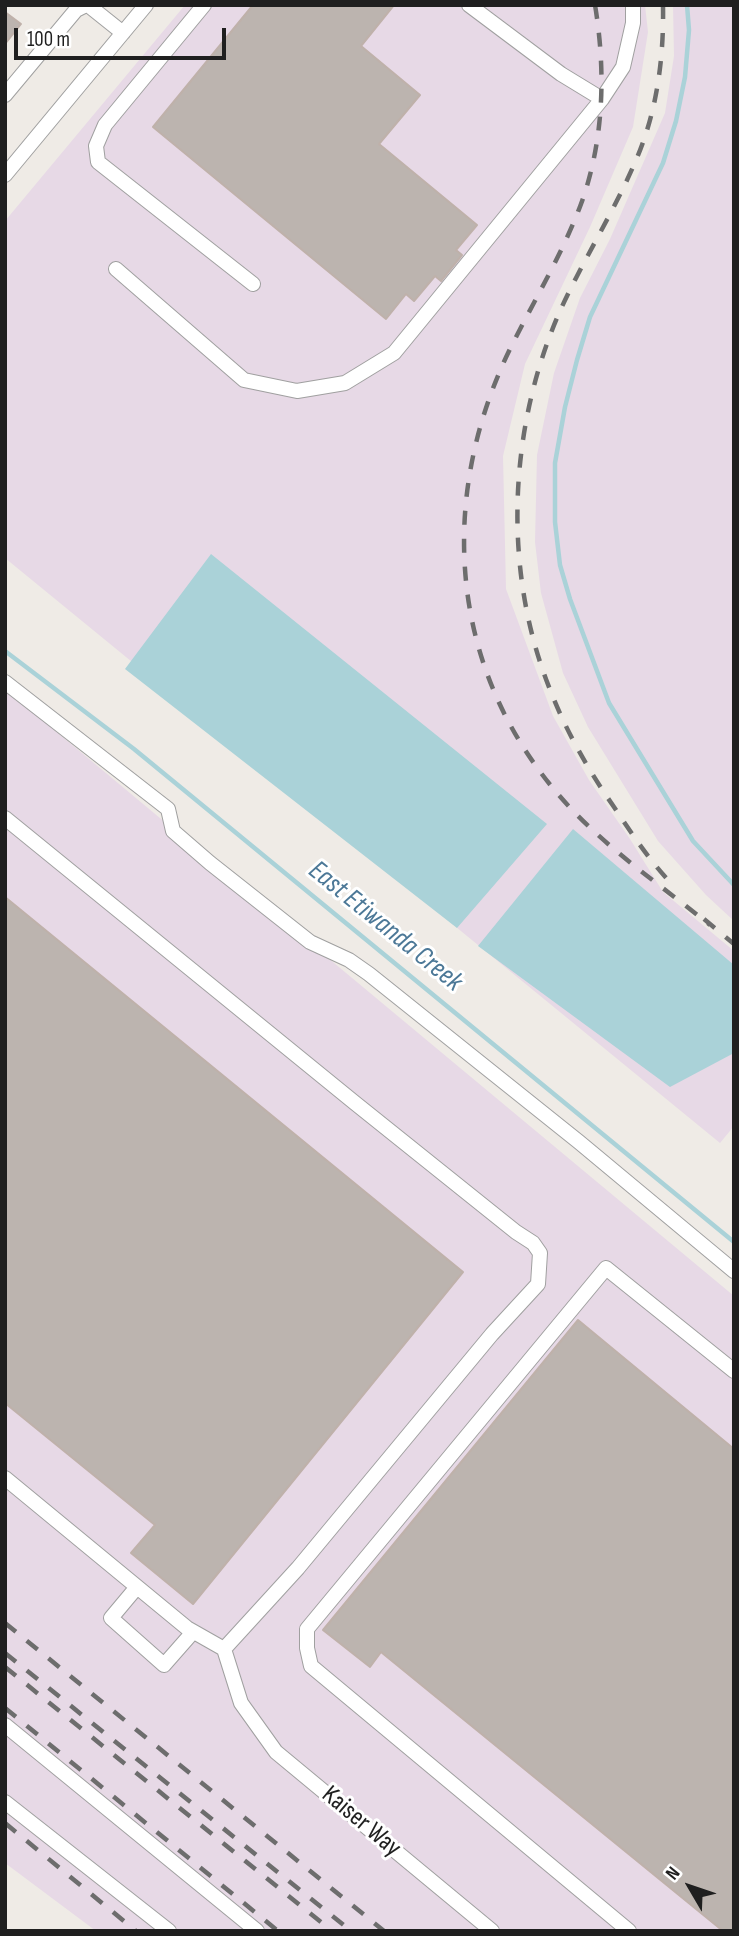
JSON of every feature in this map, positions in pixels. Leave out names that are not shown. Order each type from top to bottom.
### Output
[{"type":"street","points":[[5,95],[76,10],[87,5],[123,33]]},
{"type":"street","points":[[5,175],[146,5]]},
{"type":"street","points":[[204,5],[106,125],[96,146],[98,162],[253,284]]},
{"type":"street","points":[[469,5],[561,75],[602,99]]},
{"type":"street","points":[[116,270],[244,380],[297,391],[345,383],[394,353],[602,99],[622,67],[633,23],[633,5]]},
{"type":"street","points":[[5,682],[168,809],[173,831],[210,863],[310,942],[349,960],[369,974],[734,1270]]},
{"type":"street","points":[[5,818],[355,1103],[533,1243],[540,1253],[538,1284],[492,1334],[299,1568],[224,1649],[194,1632],[5,1478]]},
{"type":"street","points":[[629,1931],[311,1666],[307,1629],[606,1268],[734,1371]]},
{"type":"street","points":[[137,1587],[111,1618],[164,1665],[194,1632]]},
{"type":"street","name":"Kaiser Way","points":[[224,1649],[241,1703],[276,1752],[492,1931]]},
{"type":"street","points":[[5,1725],[257,1931]]},
{"type":"street","points":[[5,1801],[169,1931]]},
{"type":"shaded area","points":[[185,5],[645,5],[648,32],[633,127],[590,227],[525,364],[503,456],[506,589],[553,716],[589,780],[663,892],[734,951],[734,1126],[720,1143],[5,558],[5,221]]},
{"type":"shaded area","points":[[673,5],[734,5],[734,921],[706,895],[658,841],[588,727],[563,673],[541,593],[535,542],[537,455],[554,373],[580,298],[610,239],[665,113],[674,56]]},
{"type":"shaded area","points":[[5,689],[734,1296],[734,1931],[96,1931],[5,1863]]},
{"type":"water","points":[[211,554],[547,824],[457,928],[125,669]]},
{"type":"water","points":[[573,829],[734,965],[734,1053],[670,1087],[478,946]]},
{"type":"building","points":[[253,5],[394,5],[361,46],[420,95],[379,144],[477,225],[456,250],[462,255],[441,281],[435,276],[414,301],[406,294],[386,319],[153,127]]},
{"type":"building","points":[[5,12],[21,24],[5,44]]},
{"type":"building","points":[[5,897],[463,1272],[193,1604],[131,1553],[155,1525],[5,1403]]},
{"type":"building","points":[[578,1320],[734,1449],[734,1931],[723,1931],[381,1652],[370,1667],[323,1630]]},
{"type":"waterway","points":[[687,5],[689,30],[685,77],[676,121],[663,163],[590,317],[577,360],[555,463],[555,522],[560,565],[570,599],[609,703],[693,841],[734,885]]},
{"type":"waterway","name":"East Etiwanda Creek","points":[[5,651],[134,749],[734,1242]]},
{"type":"railway","points":[[595,5],[601,55],[601,106],[589,180],[573,223],[509,351],[486,407],[471,465],[465,522],[466,580],[476,636],[494,691],[521,744],[574,812],[630,862],[710,925]]},
{"type":"railway","points":[[663,5],[660,64],[649,123],[627,179],[569,292],[543,356],[530,403],[521,452],[518,501],[524,598],[535,646],[557,707],[596,780],[641,846],[671,883]]},
{"type":"railway","points":[[704,919],[734,944]]},
{"type":"railway","points":[[5,1623],[384,1931]]},
{"type":"railway","points":[[5,1653],[351,1931]]},
{"type":"railway","points":[[5,1667],[332,1931]]},
{"type":"railway","points":[[5,1708],[278,1931]]},
{"type":"railway","points":[[5,1823],[136,1931]]}]
